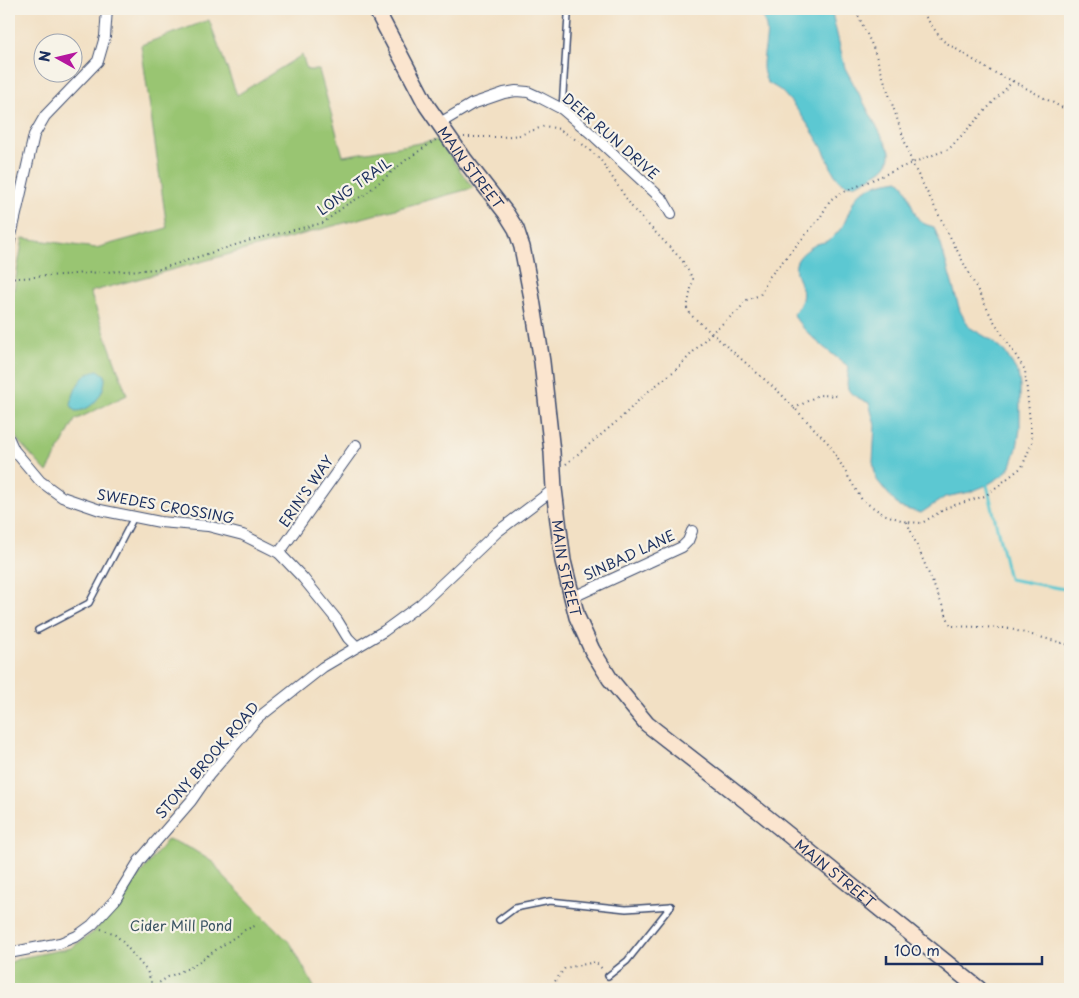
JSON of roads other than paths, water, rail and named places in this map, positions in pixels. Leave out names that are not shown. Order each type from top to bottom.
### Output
[{"type":"main road","name":"MAIN STREET","points":[[376,9],[428,106],[516,229],[522,247],[531,293],[542,362],[563,561],[577,617],[592,650],[610,679],[647,724],[779,827],[980,989]]},
{"type":"street","points":[[9,245],[34,135],[45,116],[98,61],[106,37],[107,9]]},
{"type":"street","name":"DEER RUN DRIVE","points":[[440,123],[472,104],[504,93],[528,92],[562,109],[595,137],[663,200],[671,214]]},
{"type":"street","name":"SWEDES CROSSING","points":[[9,439],[12,452],[40,481],[62,497],[100,510],[160,522],[208,526],[243,535],[279,553],[303,578],[337,620],[348,638],[357,647]]},
{"type":"street","name":"ERIN'S WAY","points":[[279,553],[356,445]]},
{"type":"street","name":"STONY BROOK ROAD","points":[[9,953],[60,943],[77,936],[92,925],[115,900],[139,860],[191,801],[209,775],[258,718],[324,667],[384,631],[421,604],[497,532],[554,489]]},
{"type":"street","name":"SINBAD LANE","points":[[571,598],[682,547],[688,541],[692,531]]},
{"type":"lane","points":[[562,109],[570,9]]},
{"type":"lane","points":[[38,630],[89,603],[134,517]]},
{"type":"lane","points":[[499,920],[515,908],[550,901],[626,909],[671,906],[627,962],[608,976]]},
{"type":"water","points":[[757,9],[831,9],[845,68],[890,151],[889,161],[880,171],[853,185],[841,182],[837,178],[819,143],[799,112],[781,91],[767,82],[763,67],[766,30],[762,16]]},
{"type":"water","points":[[899,180],[906,190],[919,220],[924,224],[934,227],[960,311],[969,327],[991,340],[1005,352],[1018,373],[1020,386],[1020,429],[1017,448],[1011,466],[1003,475],[987,485],[970,492],[945,497],[921,513],[899,507],[876,479],[873,462],[875,425],[869,403],[849,391],[847,382],[849,367],[811,336],[793,314],[799,305],[803,292],[796,271],[796,264],[799,258],[809,249],[830,240],[837,233],[842,227],[856,197],[862,191],[876,185]]},
{"type":"water","points":[[98,370],[105,375],[101,394],[87,408],[75,411],[71,405],[76,388],[87,374]]},
{"type":"waterway","points":[[987,485],[1009,579],[1070,590]]},
{"type":"park label","name":"Cider Mill Pond","points":[[181,925]]}]
